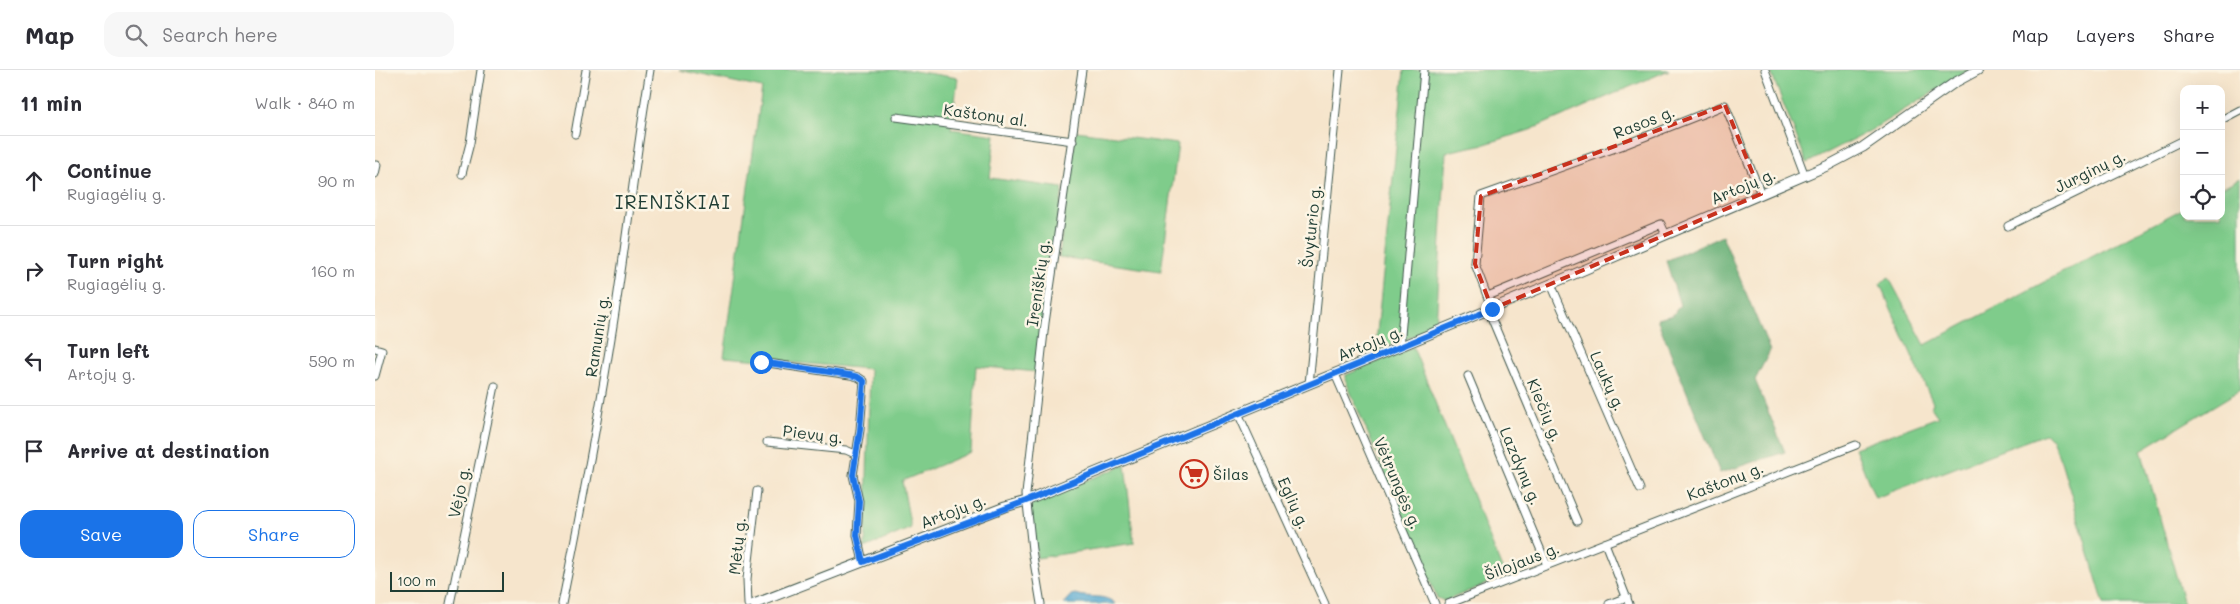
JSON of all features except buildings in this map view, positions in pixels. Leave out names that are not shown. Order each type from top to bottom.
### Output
[{"type":"main road","name":"Artojų g.","points":[[754,604],[1026,501],[1490,310],[1805,176],[1863,147],[1953,83],[1978,70]]},
{"type":"street","points":[[462,174],[471,143],[481,70]]},
{"type":"street","points":[[575,134],[586,70]]},
{"type":"street","name":"Ramunių g.","points":[[562,604],[591,461],[650,70]]},
{"type":"street","name":"Ireniškių g.","points":[[1041,604],[1026,501],[1045,323],[1082,70]]},
{"type":"street","name":"Švyturio g.","points":[[1309,384],[1340,70]]},
{"type":"street","points":[[1400,347],[1424,70]]},
{"type":"street","points":[[1765,70],[1805,176]]},
{"type":"street","name":"Rasos g.","points":[[1481,196],[1624,145],[1725,105],[1761,194]]},
{"type":"street","points":[[2225,118],[2240,110]]},
{"type":"street","name":"Kaštonų al.","points":[[896,117],[1073,140]]},
{"type":"street","name":"Jurginų g.","points":[[2008,226],[2180,142]]},
{"type":"street","points":[[375,165],[377,165],[375,174]]},
{"type":"street","name":"Kiečių g.","points":[[1481,196],[1475,264],[1488,296],[1490,310],[1577,521]]},
{"type":"street","points":[[1488,296],[1661,224],[1666,235]]},
{"type":"street","name":"Laukų g.","points":[[1551,284],[1640,489]]},
{"type":"street","points":[[375,348],[382,350],[375,376]]},
{"type":"street","points":[[761,362],[850,375],[864,381],[853,475],[859,501],[857,535],[863,562]]},
{"type":"street","name":"Vėtrungės g.","points":[[1335,374],[1435,604]]},
{"type":"street","name":"Lazdynų g.","points":[[1468,376],[1547,565]]},
{"type":"street","name":"Vėjo g.","points":[[450,604],[495,386]]},
{"type":"street","name":"Eglių g.","points":[[1238,413],[1325,604]]},
{"type":"street","name":"Pievų g.","points":[[767,442],[846,450],[855,454]]},
{"type":"street","name":"Kaštonų g.","points":[[1605,543],[1855,445]]},
{"type":"street","name":"Mėtų g.","points":[[748,604],[747,579],[757,491]]},
{"type":"street","points":[[1605,543],[1628,600],[1609,604]]},
{"type":"street","name":"Šilojaus g.","points":[[1448,604],[1605,543]]},
{"type":"highlighted area","points":[[1725,105],[1761,194],[1492,309],[1475,264],[1481,196]]},
{"type":"green space","points":[[679,70],[908,70],[958,78],[951,129],[995,135],[990,178],[1063,188],[1036,372],[976,366],[971,452],[902,481],[911,528],[865,548],[870,369],[724,357],[762,88]]},
{"type":"green space","points":[[1404,70],[1669,70],[1530,130],[1485,144],[1446,152],[1436,326],[1375,352]]},
{"type":"green space","points":[[1770,70],[1969,70],[1868,132],[1807,163]]},
{"type":"green space","points":[[1076,131],[1178,144],[1161,271],[1059,257]]},
{"type":"green space","points":[[2240,178],[2240,390],[2141,450],[2184,604],[2104,604],[2061,461],[2052,439],[2045,434],[1875,498],[1855,448],[1938,417],[1931,407],[1933,403],[1880,284],[1889,278],[1925,345],[2180,210],[2180,220],[2225,220],[2225,186]]},
{"type":"green space","points":[[1722,235],[1770,351],[1755,380],[1785,452],[1720,473],[1657,319],[1673,315],[1680,305],[1666,261]]},
{"type":"green space","points":[[1413,347],[1505,576],[1445,601],[1437,598],[1345,379],[1346,375]]},
{"type":"green space","points":[[1125,465],[1134,543],[1037,558],[1030,508],[1034,501]]},
{"type":"water","points":[[1071,595],[1107,598],[1116,604],[1063,604]]},
{"type":"place","name":"Šilas","points":[[1194,474]]},
{"type":"district","name":"IRENIŠKIAI","points":[[673,202]]},
{"type":"route","points":[[761,362],[850,375],[864,381],[860,430],[853,475],[859,501],[857,535],[863,562],[1005,507],[1026,501],[1492,309]]}]
